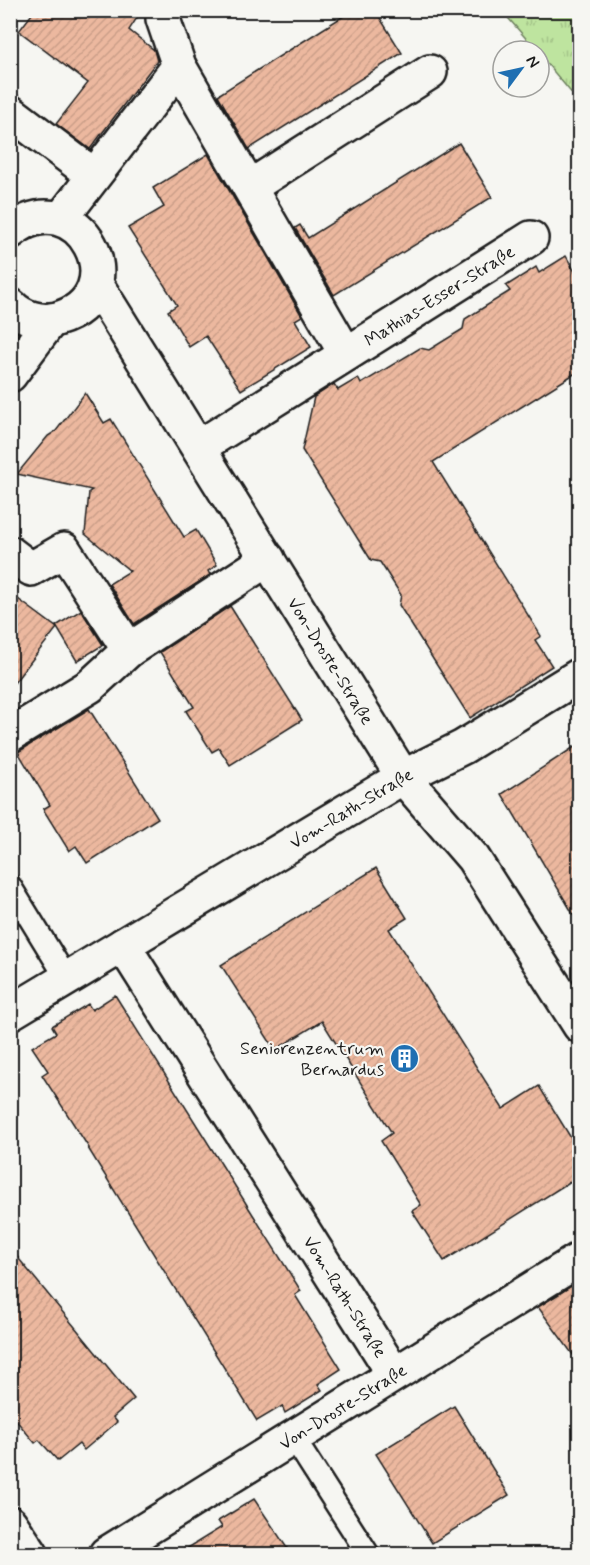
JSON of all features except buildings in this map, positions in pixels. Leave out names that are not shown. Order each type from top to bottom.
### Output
[{"type":"street","name":"Mathias-Esser-Straße","points":[[163,19],[179,66],[346,354]]},
{"type":"street","points":[[61,219],[179,66]]},
{"type":"street","points":[[250,187],[430,72]]},
{"type":"street","points":[[10,112],[93,175]]},
{"type":"street","points":[[10,232],[21,223],[40,217],[61,219],[78,229],[91,244],[97,264],[96,284],[86,302],[71,315],[51,320],[31,319],[10,306]]},
{"type":"street","name":"Mathias-Esser-Straße","points":[[199,447],[531,238]]},
{"type":"street","name":"Von-Droste-Straße","points":[[96,284],[403,777],[473,858],[579,1026]]},
{"type":"street","points":[[16,356],[51,320]]},
{"type":"street","points":[[10,553],[31,568],[64,550],[129,650]]},
{"type":"street","points":[[10,735],[90,686],[129,650],[268,560]]},
{"type":"street","name":"Vom-Rath-Straße","points":[[10,1013],[403,777],[463,747],[579,675]]},
{"type":"street","name":"Vom-Rath-Straße","points":[[123,945],[394,1374]]},
{"type":"street","name":"Von-Droste-Straße","points":[[106,1554],[579,1259]]},
{"type":"street","points":[[10,1523],[31,1554]]},
{"type":"lane","points":[[10,886],[67,979]]},
{"type":"lane","points":[[293,1437],[368,1554]]},
{"type":"green space","points":[[502,11],[579,11],[579,102],[551,68],[551,39],[526,39]]},
{"type":"place","name":"Seniorenzentrum Bernardus","points":[[405,1058]]}]
